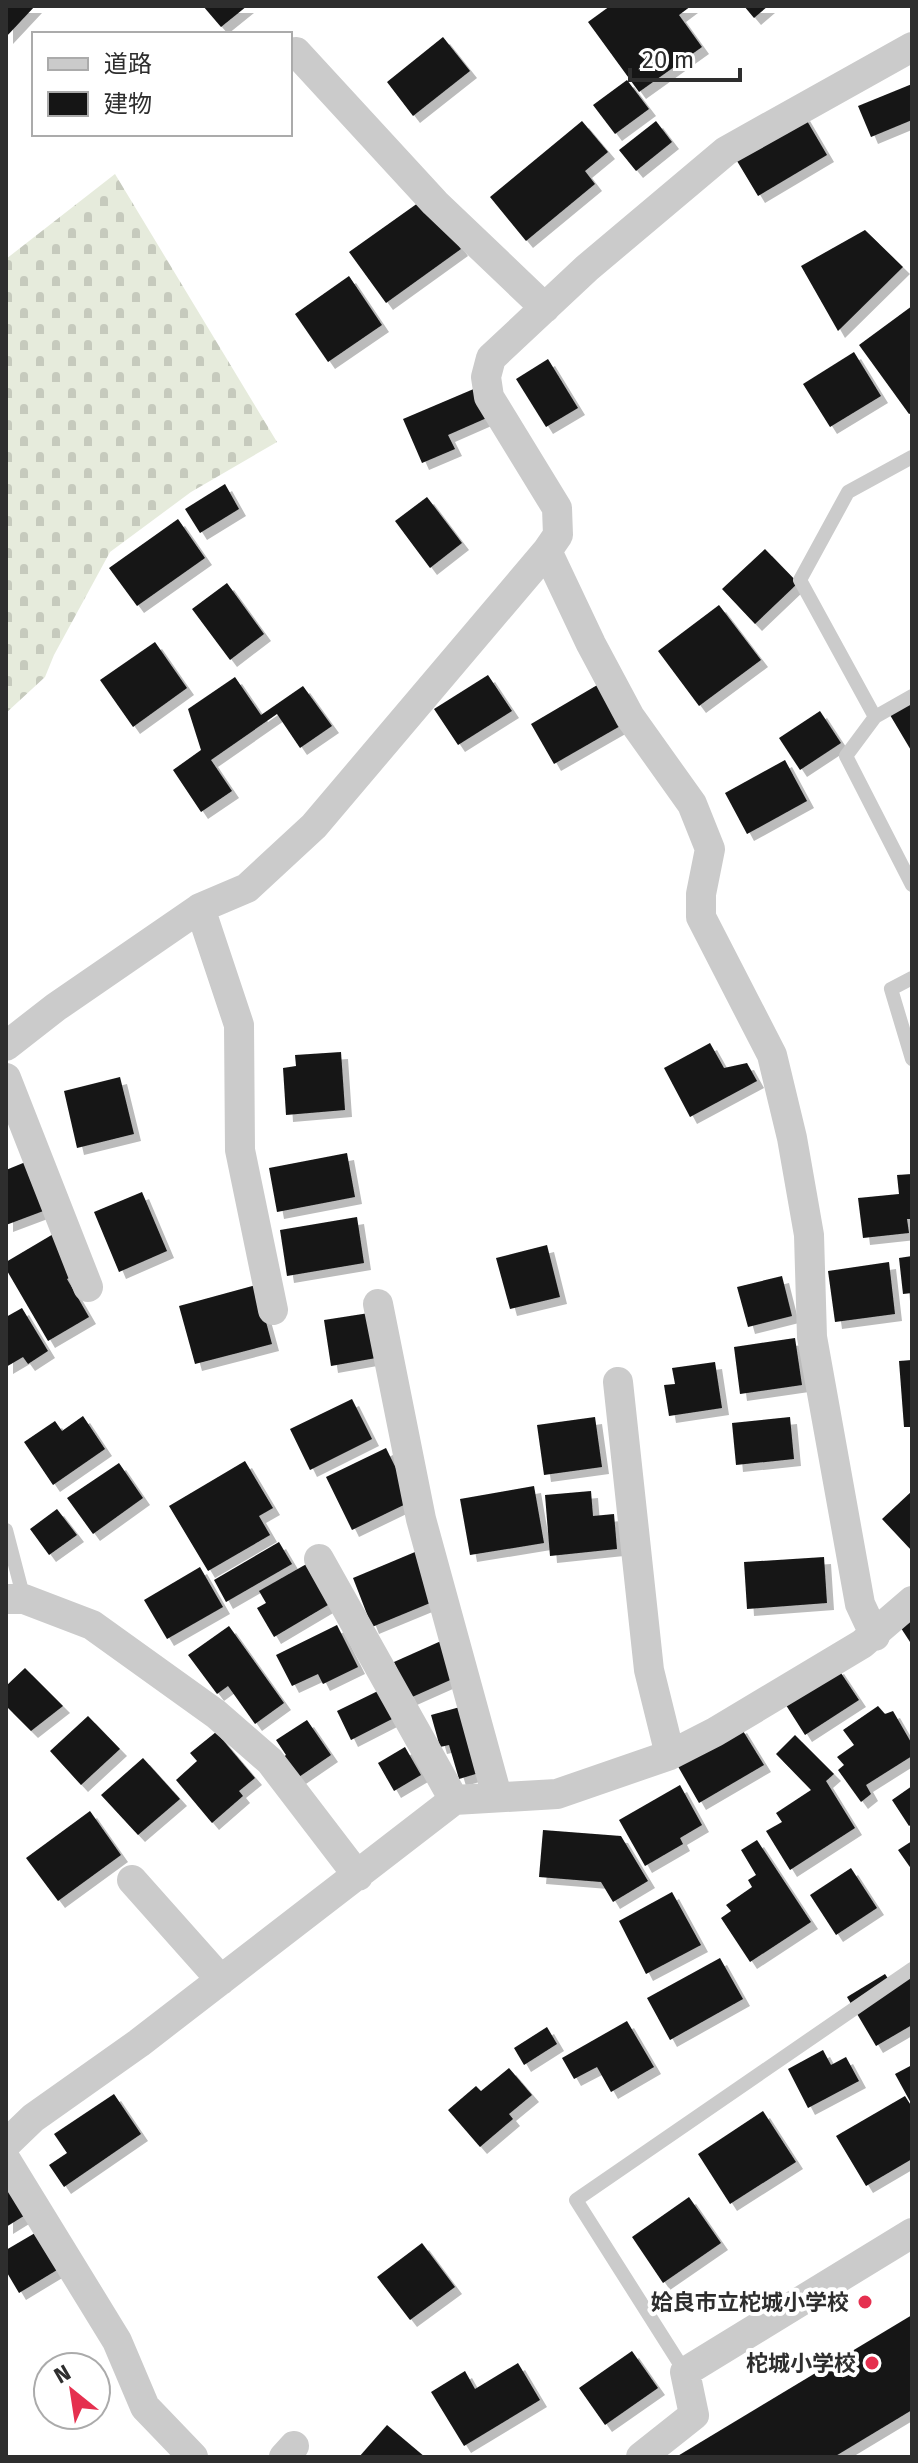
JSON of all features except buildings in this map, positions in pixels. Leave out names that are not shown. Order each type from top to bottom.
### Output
[{"type":"street","points":[[6,1046],[56,1007],[200,908],[247,888],[314,826],[547,551],[558,535],[557,508],[489,397],[486,377],[491,358],[587,268],[726,151],[912,47]]},
{"type":"street","points":[[296,52],[435,203],[545,308]]},
{"type":"street","points":[[547,551],[630,717],[692,804],[710,849],[701,894],[701,917],[772,1055],[792,1138],[809,1235],[812,1337],[860,1604],[875,1636]]},
{"type":"street","points":[[200,908],[239,1025],[240,1150],[273,1310]]},
{"type":"street","points":[[6,1078],[88,1287]]},
{"type":"street","points":[[378,1304],[421,1519],[497,1796]]},
{"type":"street","points":[[618,1382],[649,1670],[670,1755]]},
{"type":"street","points":[[319,1559],[454,1800]]},
{"type":"street","points":[[15,1599],[92,1625],[216,1714],[270,1761],[358,1876]]},
{"type":"street","points":[[6,2144],[33,2118],[139,2043],[454,1800],[557,1794],[670,1755],[758,1708],[875,1636],[912,1601]]},
{"type":"street","points":[[132,1880],[221,1980]]},
{"type":"street","points":[[6,2160],[117,2341],[145,2407],[182,2453]]},
{"type":"street","points":[[641,2457],[694,2415],[685,2372],[912,2233]]},
{"type":"lane","points":[[875,717],[800,580],[848,492],[912,457]]},
{"type":"lane","points":[[912,696],[875,717],[846,756],[912,885]]},
{"type":"lane","points":[[912,978],[891,989],[912,1059]]},
{"type":"lane","points":[[6,1530],[15,1599]]},
{"type":"lane","points":[[685,2372],[576,2200],[912,1969]]},
{"type":"green space","points":[[115,174],[277,442],[191,492],[110,552],[45,677],[6,713],[6,259]]},
{"type":"place","name":"姶良市立柁城小学校","points":[[865,2302]]},
{"type":"place","name":"柁城小学校","points":[[872,2363]]}]
